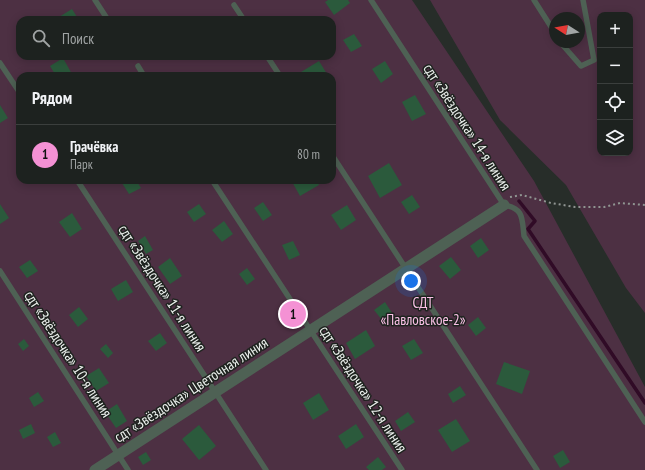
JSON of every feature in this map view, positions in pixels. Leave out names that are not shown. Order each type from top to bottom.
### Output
[{"type":"street","name":"сдт «Звёздочка» Цветочная линия","points":[[95,470],[504,205]]},
{"type":"lane","points":[[95,0],[105,16]]},
{"type":"lane","name":"сдт «Звёздочка» 14-я линия","points":[[371,0],[504,205],[514,207],[522,216],[524,236],[645,422]]},
{"type":"lane","points":[[534,0],[549,24]]},
{"type":"lane","points":[[565,48],[581,66],[594,60],[583,0]]},
{"type":"lane","points":[[234,5],[241,16]]},
{"type":"lane","points":[[270,60],[277,72]]},
{"type":"lane","points":[[0,62],[16,87]]},
{"type":"lane","points":[[138,66],[142,72]]},
{"type":"lane","points":[[336,161],[537,470]]},
{"type":"lane","name":"сдт «Звёздочка» 11-я линия","points":[[80,184],[266,470]]},
{"type":"lane","name":"сдт «Звёздочка» 12-я линия","points":[[215,184],[402,470]]},
{"type":"lane","name":"сдт «Звёздочка» 10-я линия","points":[[0,271],[128,470]]},
{"type":"path","points":[[504,205],[510,197],[522,195],[551,203],[575,206],[604,207],[620,203],[645,205]]},
{"type":"green space","name":"СДТ «Павловское-2»","points":[[0,0],[412,0],[534,181],[645,387],[645,470],[0,470]]},
{"type":"green space","points":[[430,0],[645,0],[645,313],[626,288],[566,185],[500,120]]},
{"type":"building","points":[[328,0],[348,0],[350,3],[334,15],[325,2]]},
{"type":"building","points":[[72,9],[76,16],[61,16]]},
{"type":"building","points":[[354,34],[362,46],[351,52],[343,40]]},
{"type":"building","points":[[60,60],[64,60],[71,72],[54,72],[50,66]]},
{"type":"building","points":[[319,61],[326,72],[301,72]]},
{"type":"building","points":[[385,61],[393,74],[381,83],[372,69]]},
{"type":"building","points":[[415,95],[426,114],[412,121],[402,102]]},
{"type":"building","points":[[0,105],[8,118],[0,123]]},
{"type":"building","points":[[389,163],[402,185],[380,198],[368,176]]},
{"type":"building","points":[[123,184],[138,184],[141,188],[129,194]]},
{"type":"building","points":[[293,184],[318,184],[319,185],[300,196]]},
{"type":"building","points":[[412,195],[420,207],[409,214],[401,202]]},
{"type":"building","points":[[263,202],[272,215],[263,221],[254,208]]},
{"type":"building","points":[[0,204],[9,218],[0,224]]},
{"type":"building","points":[[199,204],[206,214],[194,222],[187,212]]},
{"type":"building","points":[[347,205],[356,220],[341,230],[331,215]]},
{"type":"building","points":[[72,213],[82,229],[70,237],[59,222]]},
{"type":"building","points":[[224,221],[233,234],[222,242],[212,230]]},
{"type":"building","points":[[145,236],[153,250],[146,254],[138,241]]},
{"type":"building","points":[[481,238],[489,250],[478,258],[470,246]]},
{"type":"building","points":[[293,241],[300,255],[289,260],[282,245]]},
{"type":"building","points":[[451,257],[461,270],[450,279],[439,266]]},
{"type":"building","points":[[170,258],[182,276],[170,284],[158,267]]},
{"type":"building","points":[[30,260],[38,271],[27,278],[19,267]]},
{"type":"building","points":[[247,268],[255,279],[247,285],[239,274]]},
{"type":"building","points":[[126,280],[133,292],[118,301],[111,289]]},
{"type":"building","points":[[385,302],[392,313],[382,320],[374,310]]},
{"type":"building","points":[[79,307],[88,319],[78,327],[69,315]]},
{"type":"building","points":[[478,317],[486,328],[476,336],[468,325]]},
{"type":"building","points":[[366,330],[375,346],[355,359],[346,343]]},
{"type":"building","points":[[160,333],[167,343],[156,351],[148,341]]},
{"type":"building","points":[[24,339],[29,346],[23,351],[18,344]]},
{"type":"building","points":[[414,339],[423,353],[411,360],[402,346]]},
{"type":"building","points":[[106,344],[113,353],[108,358],[100,349]]},
{"type":"building","points":[[504,362],[530,371],[522,394],[496,384]]},
{"type":"building","points":[[99,368],[109,383],[96,391],[86,376]]},
{"type":"building","points":[[460,386],[466,395],[453,403],[448,394]]},
{"type":"building","points":[[38,392],[44,401],[34,407],[29,398]]},
{"type":"building","points":[[319,393],[329,410],[313,420],[303,403]]},
{"type":"building","points":[[117,404],[127,421],[116,428],[105,412]]},
{"type":"building","points":[[408,412],[415,422],[401,431],[395,421]]},
{"type":"building","points":[[456,419],[470,441],[452,452],[438,430]]},
{"type":"building","points":[[31,424],[35,433],[23,439],[19,430]]},
{"type":"building","points":[[356,424],[364,437],[346,449],[338,436]]},
{"type":"building","points":[[199,425],[216,446],[199,460],[182,439]]},
{"type":"building","points":[[55,432],[61,443],[53,447],[47,437]]},
{"type":"building","points":[[563,450],[570,462],[560,468],[553,456]]},
{"type":"building","points":[[146,452],[151,460],[143,465],[138,457]]},
{"type":"building","points":[[378,457],[386,467],[382,470],[369,470],[366,467]]},
{"type":"waterway","points":[[519,201],[535,221],[528,229],[645,403]]},
{"type":"place","name":"Грачёвка","points":[[293,314]]}]
